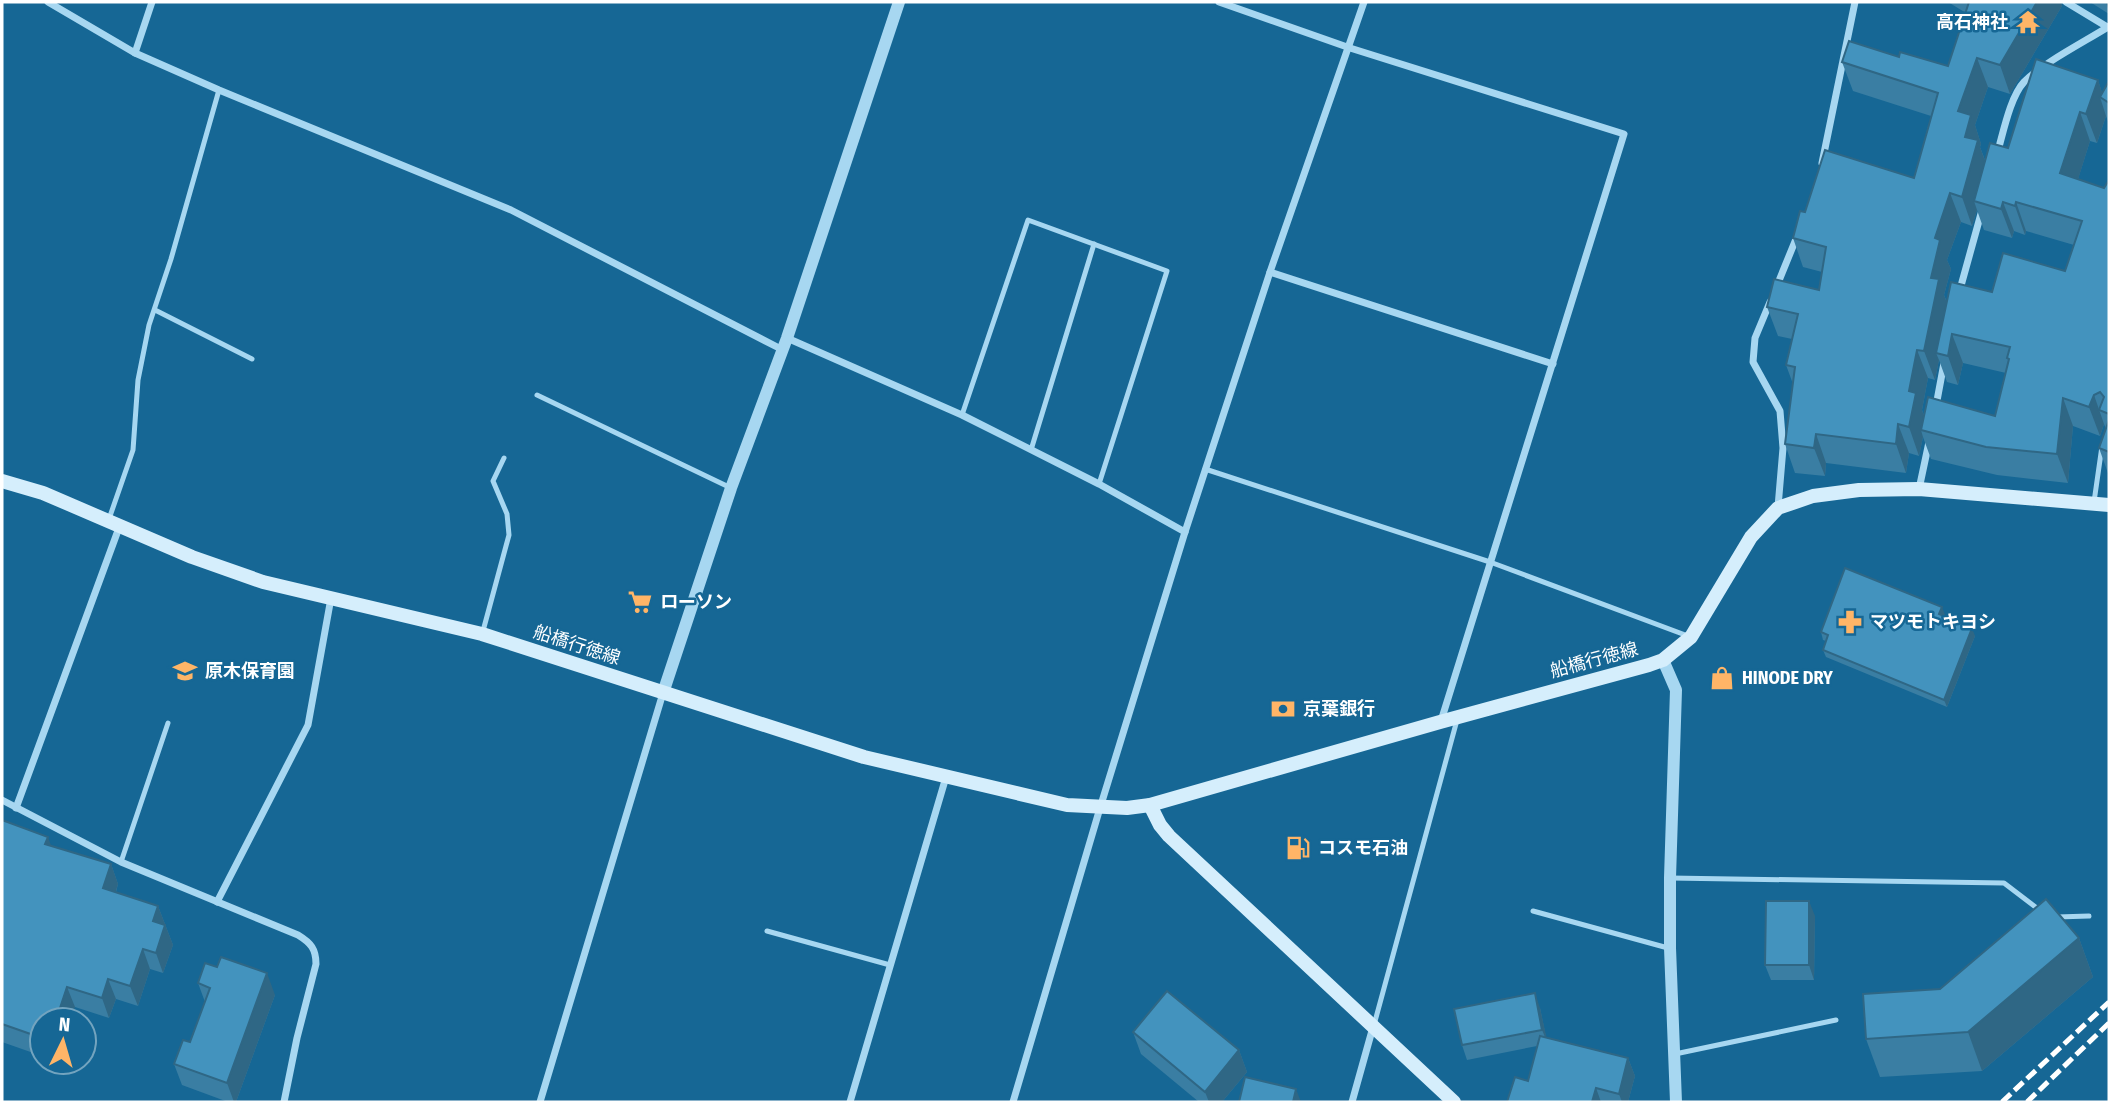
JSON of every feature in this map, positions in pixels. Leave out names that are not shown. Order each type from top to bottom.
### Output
[{"type":"main road","name":"船橋行徳線","points":[[2,481],[43,493],[192,557],[263,582],[482,634],[864,757],[1067,805],[1127,808],[1150,805],[1663,660],[1691,637],[1751,537],[1777,508],[1813,496],[1859,490],[1919,489],[2109,505]]},
{"type":"main road","points":[[1150,805],[1169,836],[1454,1102]]},
{"type":"street","points":[[48,2],[135,53],[511,209],[785,344],[962,415],[1099,484],[1185,532]]},
{"type":"street","points":[[135,53],[152,2]]},
{"type":"street","points":[[540,1102],[663,693],[731,488],[785,344],[899,2]]},
{"type":"street","points":[[1219,2],[1350,48],[1624,134],[1440,722]]},
{"type":"street","points":[[1013,1102],[1100,807],[1205,469],[1364,2]]},
{"type":"street","points":[[1821,169],[1855,2]]},
{"type":"street","points":[[1995,164],[2015,98],[2023,83],[2044,67],[2109,28],[2066,2]]},
{"type":"street","points":[[1956,306],[1985,200]]},
{"type":"street","points":[[1777,508],[1783,448],[1780,411],[1753,362],[1755,338],[1803,222]]},
{"type":"street","points":[[1270,272],[1553,364]]},
{"type":"street","points":[[1934,415],[1945,360]]},
{"type":"street","points":[[1919,489],[1932,427]]},
{"type":"street","points":[[16,808],[114,522]]},
{"type":"street","points":[[217,902],[309,725],[331,598]]},
{"type":"street","points":[[1663,660],[1676,690],[1670,878],[1676,1102]]},
{"type":"street","points":[[850,1102],[946,777]]},
{"type":"street","points":[[2,800],[121,862],[298,935],[309,942],[316,951],[316,964],[284,1102]]},
{"type":"street","points":[[1352,1102],[1374,1026]]},
{"type":"lane","points":[[114,522],[133,450],[138,380],[149,325],[219,90]]},
{"type":"lane","points":[[962,415],[1028,220],[1167,271],[1099,484]]},
{"type":"lane","points":[[1031,450],[1094,244]]},
{"type":"lane","points":[[155,310],[251,359]]},
{"type":"lane","points":[[537,396],[731,488]]},
{"type":"lane","points":[[2094,504],[2100,451],[2105,439]]},
{"type":"lane","points":[[482,634],[509,536],[507,514],[493,481],[504,458]]},
{"type":"lane","points":[[1205,469],[1490,562],[1691,637]]},
{"type":"lane","points":[[1374,1026],[1458,717]]},
{"type":"lane","points":[[121,862],[168,723]]},
{"type":"lane","points":[[1670,878],[2004,884],[2050,918],[2089,916]]},
{"type":"lane","points":[[1533,911],[1670,948]]},
{"type":"lane","points":[[767,931],[890,965]]},
{"type":"lane","points":[[1675,1054],[1836,1020]]},
{"type":"building","points":[[1969,2],[2037,2],[2000,65],[1977,58],[1958,111],[1971,115],[1965,137],[1978,140],[1962,197],[1950,193],[1935,238],[1940,240],[1931,278],[1939,279],[1924,351],[1917,350],[1909,391],[1916,393],[1909,427],[1898,424],[1896,444],[1816,434],[1814,448],[1785,444],[1795,367],[1786,365],[1798,314],[1767,307],[1774,279],[1819,290],[1826,247],[1793,238],[1800,211],[1805,212],[1825,150],[1914,178],[1938,93],[1842,62],[1849,41],[1899,57],[1900,52],[1948,66]]},
{"type":"building","points":[[2036,59],[2098,80],[2086,114],[2080,112],[2060,173],[2104,188],[2109,180],[2109,414],[2099,410],[2104,397],[2100,392],[2094,395],[2089,407],[2063,398],[2057,454],[1986,447],[1921,430],[1928,397],[1995,416],[2009,359],[2010,347],[1952,334],[1948,356],[1936,353],[1951,282],[1992,292],[2003,253],[2065,271],[2082,221],[2016,202],[2015,206],[2003,202],[2001,209],[1974,201],[1990,143],[2008,148]]},
{"type":"building","points":[[2109,81],[2109,103],[2100,97]]},
{"type":"building","points":[[2109,420],[2109,452],[2099,448]]},
{"type":"building","points":[[1845,568],[1942,607],[1939,614],[1972,628],[1944,700],[1823,650],[1828,635],[1821,632]]},
{"type":"building","points":[[2,820],[48,837],[45,844],[111,864],[103,888],[158,906],[153,921],[165,925],[156,953],[143,949],[130,986],[108,979],[102,998],[67,987],[61,1006],[28,1006],[28,1033],[2,1024]]},
{"type":"building","points":[[2046,899],[2079,938],[1968,1032],[1866,1039],[1863,994],[1940,989]]},
{"type":"building","points":[[1766,901],[1809,901],[1809,965],[1765,965]]},
{"type":"building","points":[[221,957],[267,973],[227,1083],[174,1064],[183,1040],[190,1042],[210,988],[198,983],[205,963],[217,967]]},
{"type":"building","points":[[1167,991],[1239,1050],[1205,1092],[1133,1032]]},
{"type":"building","points":[[1535,993],[1542,1030],[1462,1045],[1454,1009]]},
{"type":"building","points":[[1540,1036],[1628,1058],[1619,1094],[1596,1088],[1592,1102],[1507,1102],[1515,1077],[1528,1081]]},
{"type":"building","points":[[1245,1077],[1296,1089],[1293,1102],[1239,1102]]},
{"type":"railway","points":[[2002,1102],[2109,1002]]},
{"type":"railway","points":[[2027,1102],[2109,1023]]},
{"type":"place","name":"高石神社","points":[[2028,22]]},
{"type":"place","name":"ローソン","points":[[640,602]]},
{"type":"place","name":"マツモトキヨシ","points":[[1850,622]]},
{"type":"place","name":"原木保育園","points":[[185,671]]},
{"type":"place","name":"HINODE DRY","points":[[1722,678]]},
{"type":"place","name":"京葉銀行","points":[[1283,709]]},
{"type":"place","name":"コスモ石油","points":[[1298,848]]}]
